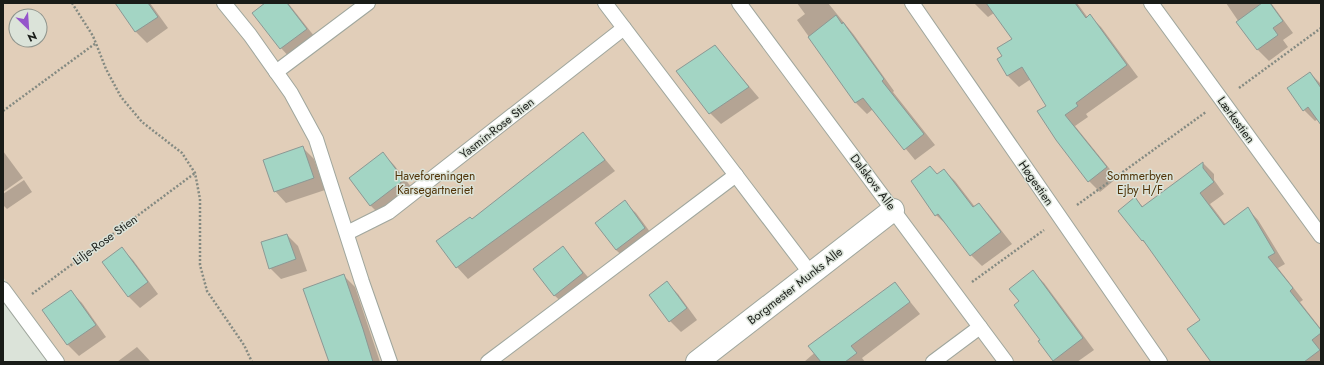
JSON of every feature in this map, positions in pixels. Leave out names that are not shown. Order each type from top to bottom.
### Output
[{"type":"street","name":"Borgmester Munks Alle","points":[[697,362],[893,210]]},
{"type":"lane","points":[[224,3],[292,93],[316,138],[346,234],[390,362]]},
{"type":"lane","points":[[276,72],[368,3]]},
{"type":"lane","points":[[605,3],[810,274]]},
{"type":"lane","name":"Dalskovs Alle","points":[[739,3],[1006,362]]},
{"type":"lane","name":"Høgestien","points":[[912,3],[1160,362]]},
{"type":"lane","name":"Lærkestien","points":[[1151,3],[1321,236]]},
{"type":"lane","name":"Yasmin-Rose Stien","points":[[346,234],[389,212],[624,28]]},
{"type":"lane","points":[[488,362],[736,175]]},
{"type":"lane","points":[[3,289],[57,362]]},
{"type":"lane","points":[[933,362],[980,327]]},
{"type":"path","points":[[72,3],[96,43],[106,69],[121,97],[142,122],[182,153],[195,174],[200,199],[200,265],[207,291],[244,345],[252,362]]},
{"type":"path","points":[[955,294],[1321,28]]},
{"type":"path","points":[[3,111],[96,43]]},
{"type":"path","name":"Lilje-Rose Stien","points":[[15,306],[195,174]]},
{"type":"green space","points":[[3,3],[1321,3],[1321,362],[62,362],[3,277]]},
{"type":"building","points":[[115,3],[148,3],[158,17],[135,32]]},
{"type":"building","points":[[265,3],[287,3],[307,29],[280,49],[252,13]]},
{"type":"building","points":[[986,3],[1075,3],[1086,18],[1090,14],[1127,65],[1076,103],[1078,106],[1065,115],[1107,167],[1088,182],[1056,140],[1037,111],[1046,106],[1022,67],[1007,76],[997,59],[1002,56],[997,48],[1012,39]]},
{"type":"building","points":[[1262,3],[1270,3],[1283,21],[1273,28],[1278,35],[1257,50],[1236,22]]},
{"type":"building","points":[[836,15],[842,24],[843,22],[884,79],[882,81],[924,134],[904,150],[863,98],[855,103],[808,37]]},
{"type":"building","points":[[715,45],[749,87],[709,114],[676,71]]},
{"type":"building","points":[[1310,72],[1321,88],[1321,125],[1308,107],[1303,111],[1287,88]]},
{"type":"building","points":[[583,132],[605,160],[456,268],[436,241],[470,217],[472,219]]},
{"type":"building","points":[[303,146],[314,178],[274,192],[263,160]]},
{"type":"building","points":[[383,152],[404,180],[370,206],[349,178]]},
{"type":"building","points":[[1203,162],[1203,168],[1214,182],[1200,193],[1224,225],[1248,207],[1275,253],[1268,257],[1293,288],[1290,291],[1321,330],[1321,333],[1312,340],[1320,350],[1304,362],[1211,362],[1187,329],[1200,320],[1143,240],[1142,241],[1118,211],[1135,197],[1142,207]]},
{"type":"building","points":[[930,166],[937,174],[944,169],[973,207],[979,203],[1001,232],[970,256],[938,214],[935,216],[911,181]]},
{"type":"building","points":[[625,200],[645,228],[616,250],[595,223]]},
{"type":"building","points":[[287,234],[296,259],[269,269],[261,242]]},
{"type":"building","points":[[563,246],[583,273],[554,296],[533,269]]},
{"type":"building","points":[[122,247],[148,282],[128,297],[102,262]]},
{"type":"building","points":[[1033,270],[1083,338],[1053,361],[1038,341],[1040,340],[1014,305],[1019,301],[1009,289]]},
{"type":"building","points":[[344,274],[373,362],[329,362],[303,289]]},
{"type":"building","points":[[667,281],[687,308],[669,322],[649,295]]},
{"type":"building","points":[[895,282],[910,302],[851,346],[857,353],[845,362],[821,362],[808,346]]},
{"type":"building","points":[[71,290],[96,325],[67,345],[42,310]]},
{"type":"park label","name":"Haveforeningen Karsegartneriet","points":[[435,183]]},
{"type":"park label","name":"Sommerbyen Ejby H/F","points":[[1140,183]]}]
